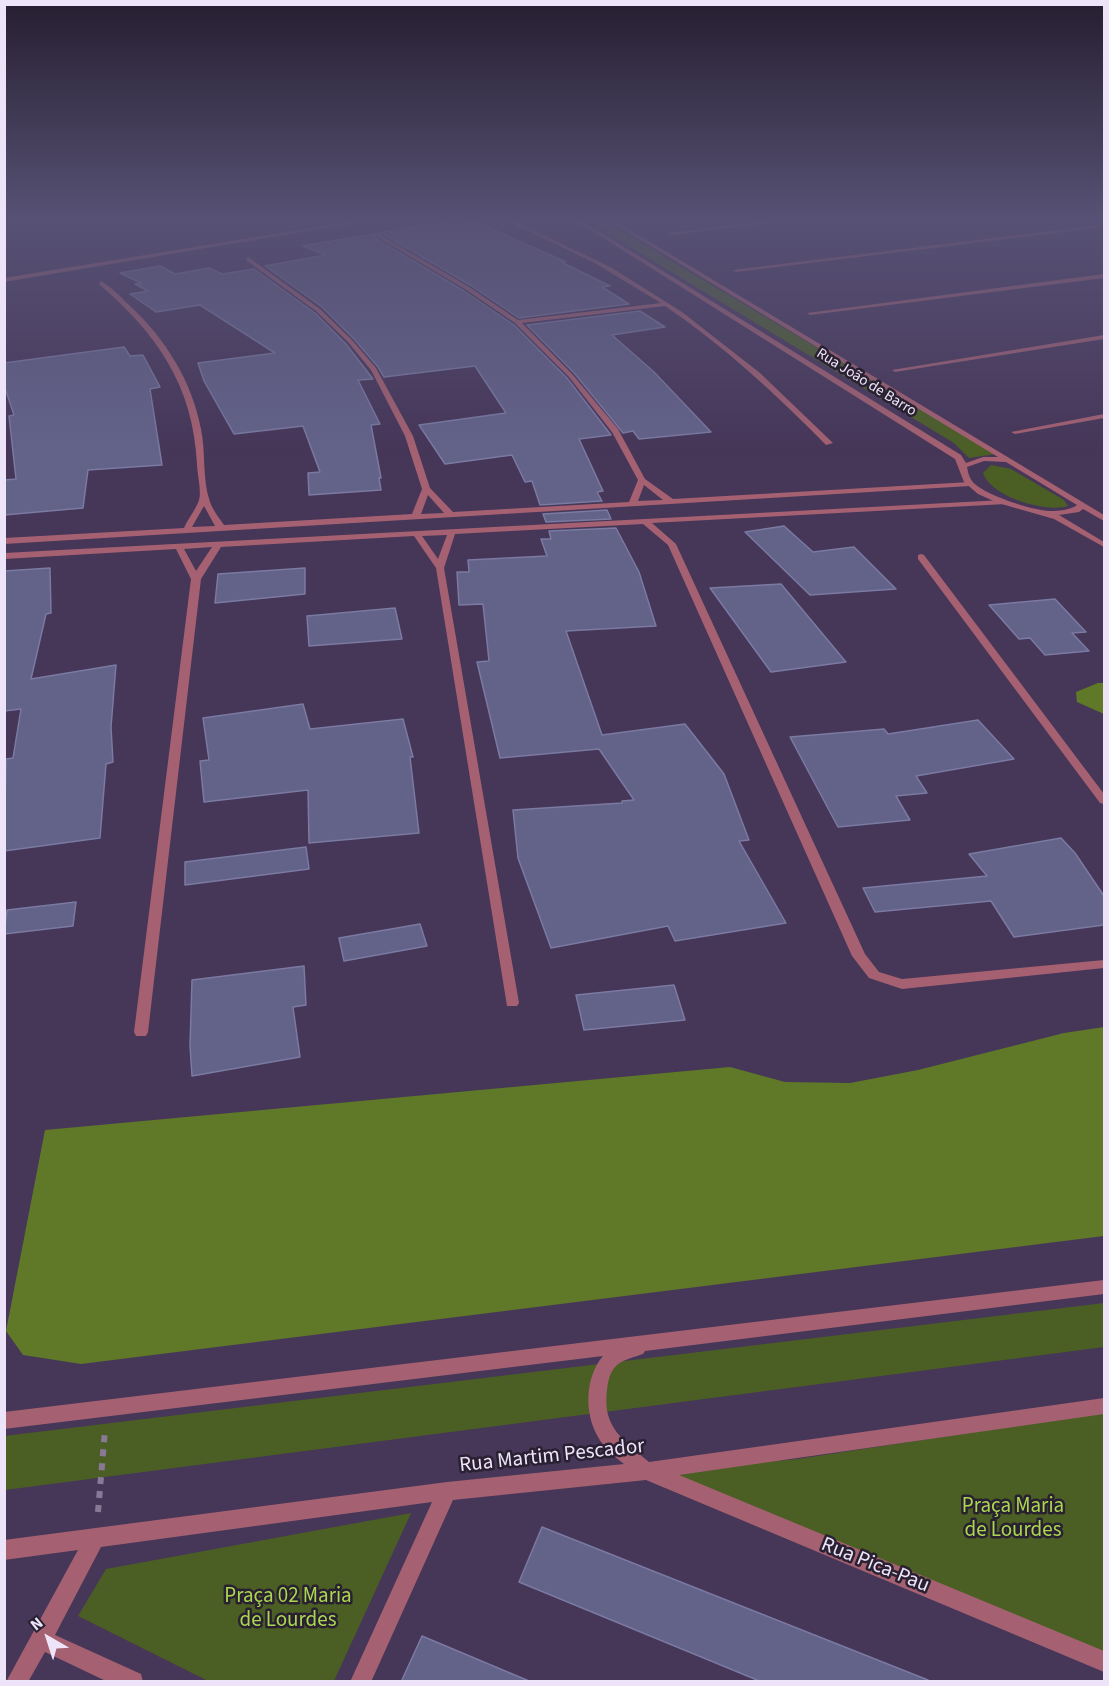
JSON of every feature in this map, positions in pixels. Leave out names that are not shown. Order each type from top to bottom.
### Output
[{"type":"street","points":[[119,298],[149,327],[181,376],[196,424],[205,497],[221,528]]},
{"type":"street","points":[[301,298],[318,310],[350,341],[374,369],[409,436],[426,489],[450,514]]},
{"type":"street","points":[[480,298],[517,322],[571,376],[615,431],[642,480],[670,501]]},
{"type":"street","points":[[655,298],[742,360],[786,399],[829,443]]},
{"type":"street","name":"Rua João de Barro","points":[[702,298],[958,456],[964,466],[964,475],[970,484]]},
{"type":"street","name":"Rua João de Barro","points":[[738,298],[1104,518]]},
{"type":"street","points":[[810,313],[932,298]]},
{"type":"street","points":[[517,322],[666,304]]},
{"type":"street","points":[[895,370],[1104,337]]},
{"type":"street","points":[[1015,432],[1104,416]]},
{"type":"street","points":[[964,466],[983,459],[1006,460]]},
{"type":"street","points":[[633,503],[642,480]]},
{"type":"street","points":[[4,541],[970,484],[1004,502],[1058,517],[1104,545]]},
{"type":"street","points":[[416,516],[426,489]]},
{"type":"street","points":[[854,490],[869,509]]},
{"type":"street","points":[[769,495],[781,514]]},
{"type":"street","points":[[186,531],[205,497]]},
{"type":"street","points":[[4,556],[644,521],[675,532],[781,514],[1004,502]]},
{"type":"street","points":[[1045,513],[1069,512],[1082,505]]},
{"type":"street","points":[[644,521],[675,532],[859,956],[874,975],[902,984],[1104,964]]},
{"type":"street","points":[[316,522],[317,539]]},
{"type":"street","points":[[440,568],[452,531]]},
{"type":"street","points":[[416,533],[440,568],[512,1003]]},
{"type":"street","points":[[141,1032],[196,579],[219,544]]},
{"type":"street","points":[[179,546],[196,579]]},
{"type":"street","points":[[921,557],[1104,801]]},
{"type":"street","points":[[4,1421],[1104,1287]]},
{"type":"street","points":[[646,1471],[618,1447],[602,1428],[598,1391],[600,1374],[612,1358],[654,1342]]},
{"type":"street","name":"Rua Martim Pescador","points":[[4,1550],[447,1491],[646,1471],[1104,1406]]},
{"type":"street","name":"Rua Pica-Pau","points":[[646,1471],[1104,1661]]},
{"type":"street","points":[[360,1682],[447,1491]]},
{"type":"street","points":[[16,1682],[96,1537]]},
{"type":"street","points":[[41,1639],[132,1682]]},
{"type":"path","points":[[96,1537],[107,1409]]},
{"type":"green space","points":[[714,298],[733,298],[996,454],[969,458],[954,443]]},
{"type":"green space","points":[[991,465],[1011,469],[1064,500],[1068,506],[1058,508],[1034,505],[1008,496],[988,482],[983,473]]},
{"type":"green space","points":[[1098,683],[1104,683],[1104,714],[1077,702],[1076,692]]},
{"type":"green space","points":[[1104,1027],[1104,1236],[81,1364],[23,1355],[6,1331],[45,1130],[730,1067],[785,1082],[850,1083],[918,1070],[1064,1033]]},
{"type":"green space","points":[[1104,1303],[1104,1347],[5,1490],[4,1436]]},
{"type":"green space","name":"Praça Maria de Lourdes","points":[[1104,1412],[1104,1655],[659,1472],[798,1459]]},
{"type":"green space","name":"Praça 02 Maria de Lourdes","points":[[411,1513],[334,1681],[208,1681],[78,1616],[106,1569]]},
{"type":"building","points":[[135,298],[294,298],[315,313],[346,344],[373,379],[358,380],[380,424],[371,425],[381,478],[379,478],[381,490],[309,495],[308,473],[320,472],[303,426],[234,434],[204,381],[198,363],[275,353],[200,305],[156,312]]},
{"type":"building","points":[[309,298],[474,298],[514,325],[567,378],[611,435],[579,439],[603,491],[597,492],[602,501],[540,505],[532,481],[525,482],[512,455],[445,464],[419,425],[506,413],[475,366],[384,377],[354,339],[322,307]]},
{"type":"building","points":[[489,298],[619,298],[629,304],[519,318]]},
{"type":"building","points":[[640,311],[665,327],[612,335],[654,372],[711,432],[639,439],[633,431],[623,433],[575,374],[527,325]]},
{"type":"building","points":[[124,347],[130,356],[143,355],[160,387],[150,389],[162,465],[88,470],[83,508],[4,515],[4,480],[16,479],[9,416],[14,415],[4,385],[4,363]]},
{"type":"building","points":[[607,510],[611,519],[546,522],[543,514]]},
{"type":"building","points":[[784,526],[813,552],[854,547],[896,589],[810,595],[745,532]]},
{"type":"building","points":[[616,528],[639,572],[656,626],[566,631],[602,735],[685,724],[724,774],[749,840],[739,841],[786,923],[675,941],[668,926],[551,948],[518,858],[513,810],[622,803],[622,801],[634,800],[599,749],[500,758],[477,662],[489,661],[483,604],[459,605],[457,572],[469,572],[468,560],[547,556],[541,539],[551,539],[549,531]]},
{"type":"building","points":[[50,568],[51,613],[46,614],[31,679],[116,665],[111,727],[113,762],[106,764],[100,838],[4,851],[6,759],[13,758],[21,709],[4,711],[4,571]]},
{"type":"building","points":[[305,568],[305,594],[215,603],[218,574]]},
{"type":"building","points":[[781,584],[846,662],[771,672],[710,588]]},
{"type":"building","points":[[1055,599],[1086,632],[1072,633],[1089,651],[1045,655],[1030,638],[1019,639],[989,605]]},
{"type":"building","points":[[395,608],[402,639],[309,646],[307,616]]},
{"type":"building","points":[[303,704],[310,729],[403,719],[413,757],[410,757],[419,833],[309,843],[308,790],[204,802],[200,761],[209,760],[203,718]]},
{"type":"building","points":[[978,720],[1014,759],[916,776],[927,793],[896,796],[910,820],[838,827],[790,737],[884,729],[888,734]]},
{"type":"building","points":[[1061,838],[1075,853],[1104,896],[1104,925],[1014,937],[991,901],[875,912],[863,888],[987,876],[969,854]]},
{"type":"building","points":[[306,847],[309,869],[185,885],[185,862]]},
{"type":"building","points":[[76,902],[73,926],[4,934],[7,910]]},
{"type":"building","points":[[420,924],[427,946],[344,961],[339,938]]},
{"type":"building","points":[[304,966],[306,1005],[293,1007],[300,1057],[192,1076],[190,1046],[192,980]]},
{"type":"building","points":[[674,985],[685,1020],[584,1030],[576,995]]},
{"type":"building","points":[[542,1527],[928,1680],[928,1682],[762,1682],[519,1582]]},
{"type":"building","points":[[422,1636],[529,1681],[529,1682],[401,1682]]}]
